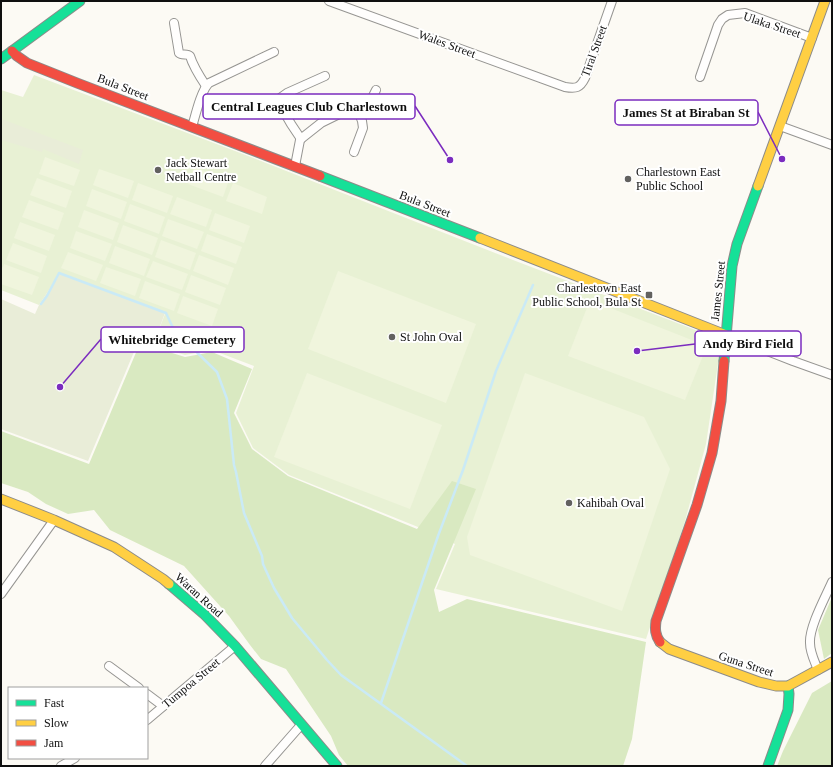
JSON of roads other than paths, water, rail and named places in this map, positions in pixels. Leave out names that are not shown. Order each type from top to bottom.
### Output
[{"type":"street","points":[[1,59],[80,1]]},
{"type":"street","name":"Wales Street","points":[[328,1],[346,4],[565,87]]},
{"type":"street","name":"Tiral Street","points":[[565,87],[578,87],[582,84],[612,1]]},
{"type":"street","name":"James Street","points":[[656,636],[655,625],[658,615],[695,511],[712,453],[721,401],[734,256],[737,244],[825,1]]},
{"type":"street","name":"Ulaka Street","points":[[700,77],[718,25],[722,19],[728,15],[744,13],[812,38]]},
{"type":"street","points":[[174,22],[179,53],[182,55],[188,54],[190,56],[206,86]]},
{"type":"street","name":"Bula Street","points":[[12,51],[27,63],[543,262],[793,361],[832,374]]},
{"type":"street","points":[[192,127],[203,93],[209,83],[274,52]]},
{"type":"street","points":[[301,139],[280,105],[280,98],[287,93],[325,76]]},
{"type":"street","points":[[294,166],[301,139],[321,123],[372,98],[376,90]]},
{"type":"street","points":[[354,152],[363,124],[356,106]]},
{"type":"street","points":[[780,126],[832,145]]},
{"type":"street","name":"Waran Road","points":[[1,499],[54,520],[114,547],[163,579],[204,614],[235,646],[336,766]]},
{"type":"street","points":[[1,594],[54,520]]},
{"type":"street","points":[[818,670],[810,644],[811,634],[832,582]]},
{"type":"street","name":"Guna Street","points":[[656,636],[663,646],[676,652],[767,684],[788,686]]},
{"type":"street","name":"Tumpoa Street","points":[[148,719],[235,646]]},
{"type":"street","points":[[768,766],[788,710],[788,686],[832,662]]},
{"type":"street","points":[[109,666],[138,687]]},
{"type":"street","points":[[148,695],[163,706]]},
{"type":"street","points":[[265,766],[301,725]]},
{"type":"street","points":[[61,766],[73,759]]},
{"type":"waterway","points":[[41,304],[59,273],[166,313],[174,330],[217,372],[227,399],[234,465],[244,513],[262,556],[263,564],[274,588],[292,618],[341,675],[467,766]]},
{"type":"waterway","points":[[381,703],[438,536],[463,470],[496,371],[533,285]]},
{"type":"place","name":"James St at Biraban St","points":[[782,159]]},
{"type":"place","name":"Central Leagues Club Charlestown","points":[[450,160]]},
{"type":"place","name":"Jack Stewart Netball Centre","points":[[158,170]]},
{"type":"place","name":"Charlestown East Public School","points":[[628,179]]},
{"type":"place","name":"Charlestown East Public School, Bula St","points":[[649,295]]},
{"type":"place","name":"St John Oval","points":[[392,337]]},
{"type":"place","name":"Andy Bird Field","points":[[637,351]]},
{"type":"place","name":"Whitebridge Cemetery","points":[[60,387]]},
{"type":"place","name":"Kahibah Oval","points":[[569,503]]}]
